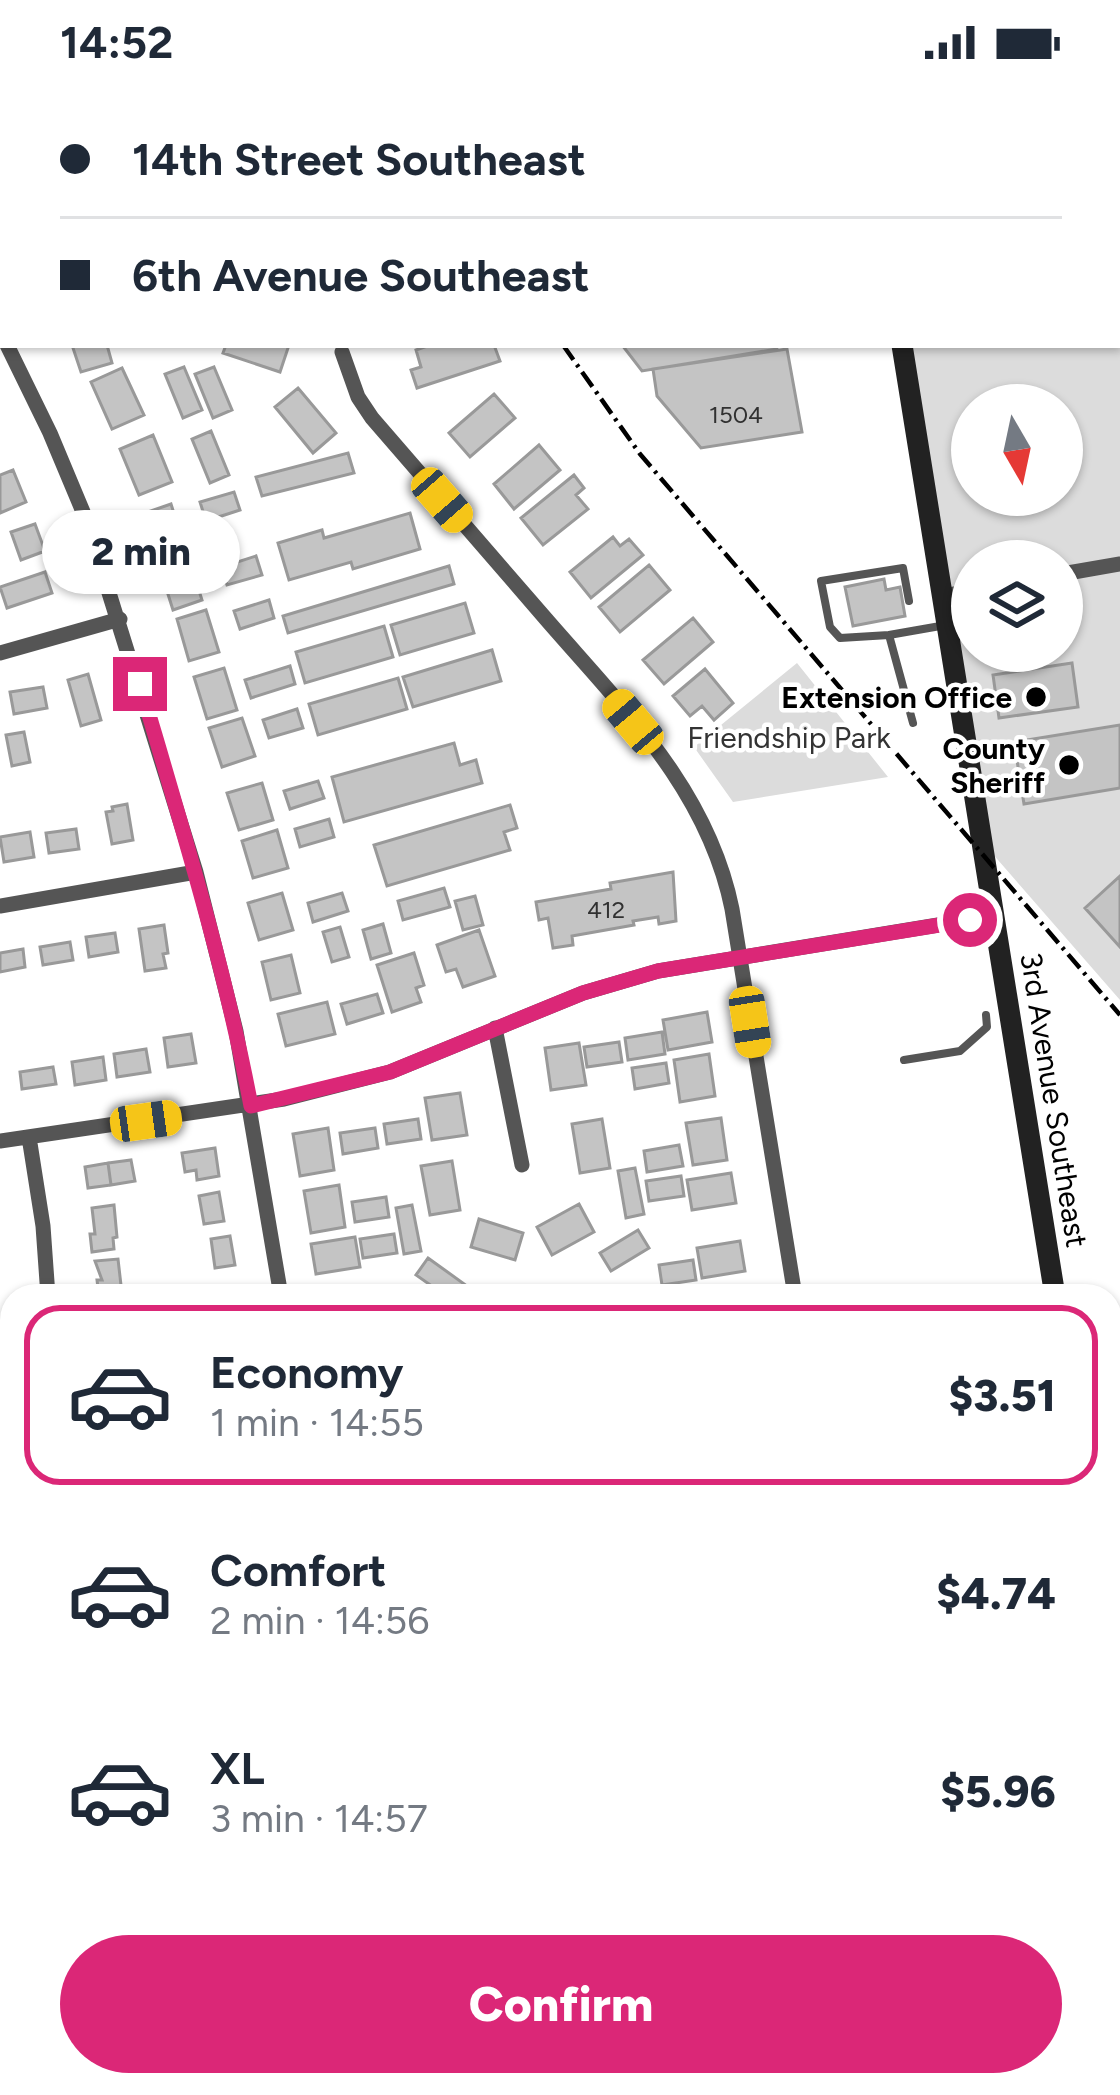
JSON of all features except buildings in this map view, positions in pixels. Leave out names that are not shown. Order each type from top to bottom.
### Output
[{"type":"main road","name":"3rd Avenue Southeast","points":[[902,348],[1053,1284]]},
{"type":"street","points":[[8,348],[73,484],[120,619],[196,872],[236,1031],[279,1284]]},
{"type":"street","points":[[342,352],[364,409],[682,783],[704,819],[722,865],[740,957],[793,1284]]},
{"type":"street","points":[[1083,570],[1120,564]]},
{"type":"street","points":[[943,596],[951,595]]},
{"type":"street","points":[[0,652],[120,619]]},
{"type":"street","points":[[0,905],[196,872]]},
{"type":"street","points":[[0,1142],[251,1106],[390,1072],[615,983],[740,957],[993,916]]},
{"type":"street","points":[[495,1028],[521,1165]]},
{"type":"street","points":[[29,1137],[47,1284]]},
{"type":"lane","points":[[909,601],[903,568],[821,581],[830,627],[840,638],[947,625]]},
{"type":"lane","points":[[889,635],[914,723]]},
{"type":"lane","points":[[904,1060],[960,1051],[987,1027],[986,1015]]},
{"type":"green space","points":[[912,348],[1120,348],[1120,1000],[991,852],[963,672],[1083,672],[1083,540],[951,540],[951,595]]},
{"type":"green space","name":"Friendship Park","points":[[797,663],[888,777],[733,802],[694,747]]},
{"type":"railway","points":[[565,348],[640,454],[1120,1015]]},
{"type":"place","name":"Extension Office","points":[[1036,697]]},
{"type":"place","name":"County Sheriff","points":[[1069,765]]},
{"type":"route","points":[[140,684],[196,872],[251,1106],[390,1072],[583,993],[658,971],[970,920]]}]
